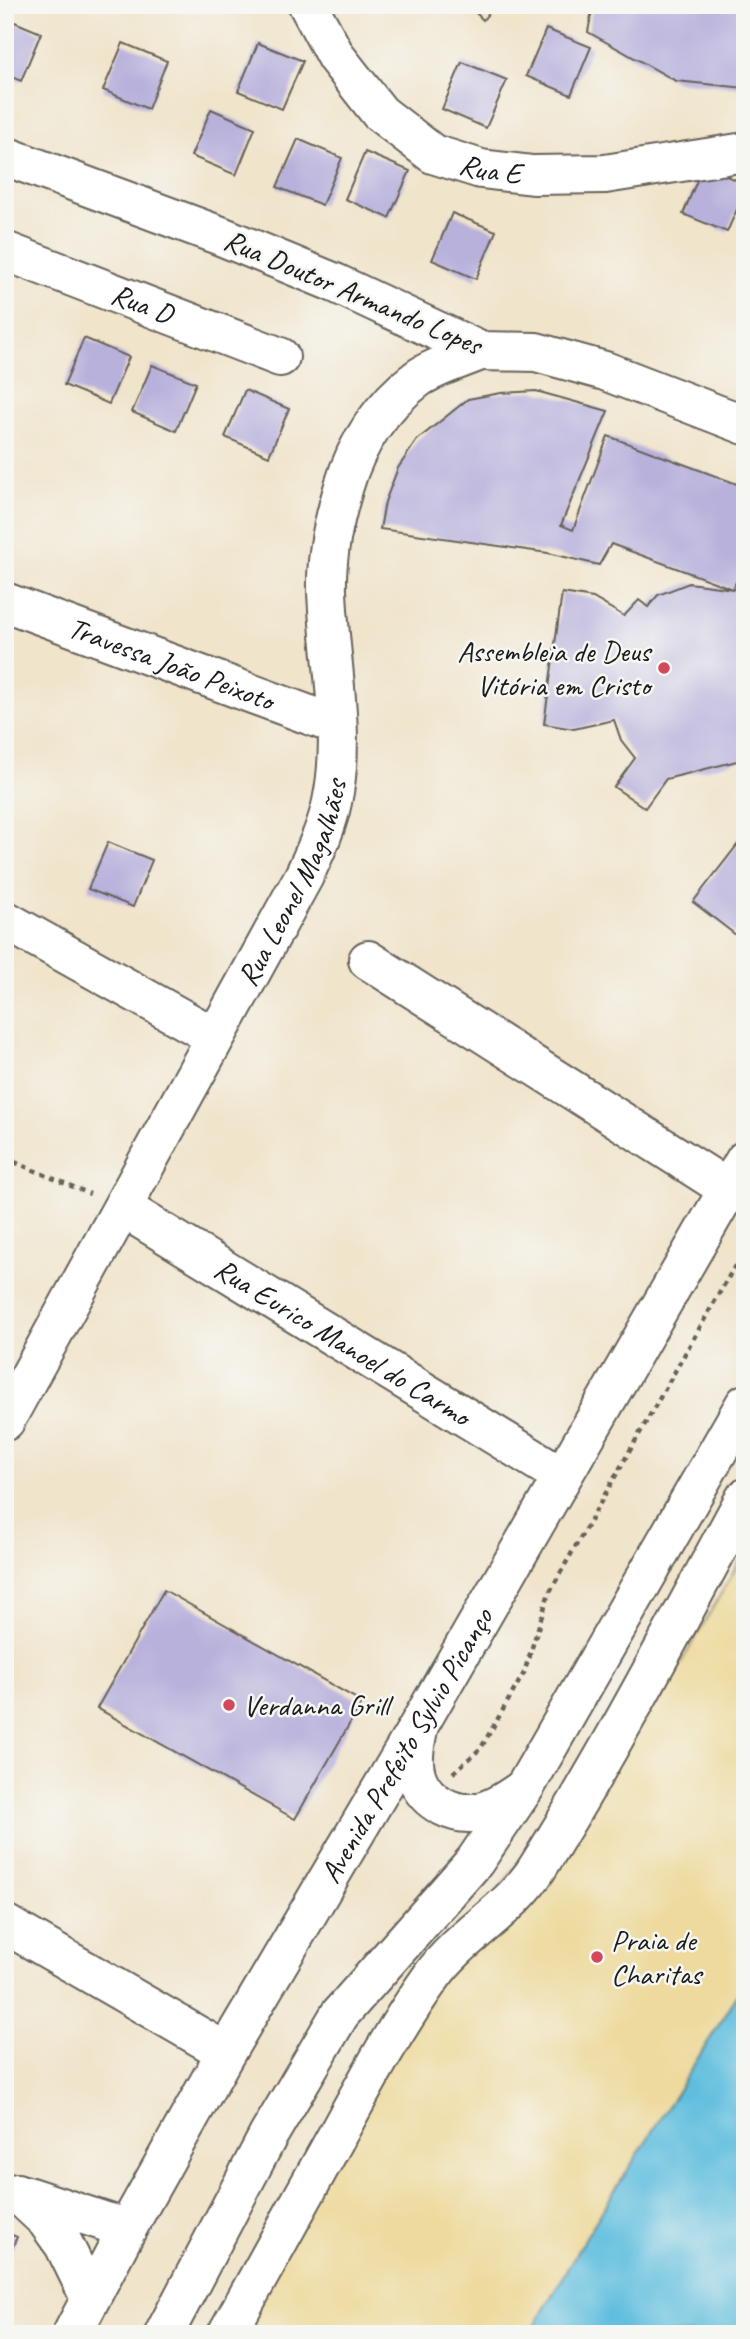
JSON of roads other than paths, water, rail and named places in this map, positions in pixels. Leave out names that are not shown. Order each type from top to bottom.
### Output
[{"type":"street","name":"Rua E","points":[[308,5],[336,57],[380,113],[433,154],[481,169],[533,175],[606,174],[745,152]]},
{"type":"street","name":"Rua Doutor Armando Lopes","points":[[5,156],[221,236],[322,278],[480,352],[536,352],[605,371],[745,425]]},
{"type":"street","name":"Rua D","points":[[5,251],[280,357]]},
{"type":"street","name":"Rua Leonel Magalhães","points":[[5,1421],[304,876],[318,845],[332,802],[337,764],[337,725],[327,588],[332,528],[351,460],[378,417],[418,378],[480,352]]},
{"type":"street","name":"Travessa João Peixoto","points":[[5,602],[337,725]]},
{"type":"street","points":[[5,920],[215,1037]]},
{"type":"street","points":[[368,960],[736,1175]]},
{"type":"street","name":"Avenida Prefeito Sylvio Picanço","points":[[72,2334],[226,2052],[419,1725],[736,1175]]},
{"type":"street","name":"Rua Eurico Manoel do Carmo","points":[[123,1208],[562,1476]]},
{"type":"street","points":[[164,2334],[268,2137],[340,2014],[475,1861],[525,1787],[745,1404]]},
{"type":"street","points":[[227,2334],[368,2078],[408,2012],[434,1973],[463,1941],[512,1901],[537,1869],[642,1691],[745,1498]]},
{"type":"street","points":[[419,1725],[414,1754],[417,1778],[430,1798],[455,1813],[480,1812],[504,1803],[525,1787]]},
{"type":"street","points":[[5,1924],[226,2052]]},
{"type":"street","points":[[11,2191],[127,2229]]},
{"type":"street","points":[[11,2191],[46,2220],[64,2245],[90,2298]]},
{"type":"water","points":[[745,1983],[745,2334],[530,2334],[581,2245]]},
{"type":"place","name":"Assembleia de Deus Vitória em Cristo","points":[[664,668]]},
{"type":"place","name":"Verdanna Grill","points":[[229,1705]]},
{"type":"place","name":"Praia de Charitas","points":[[597,1957]]}]
